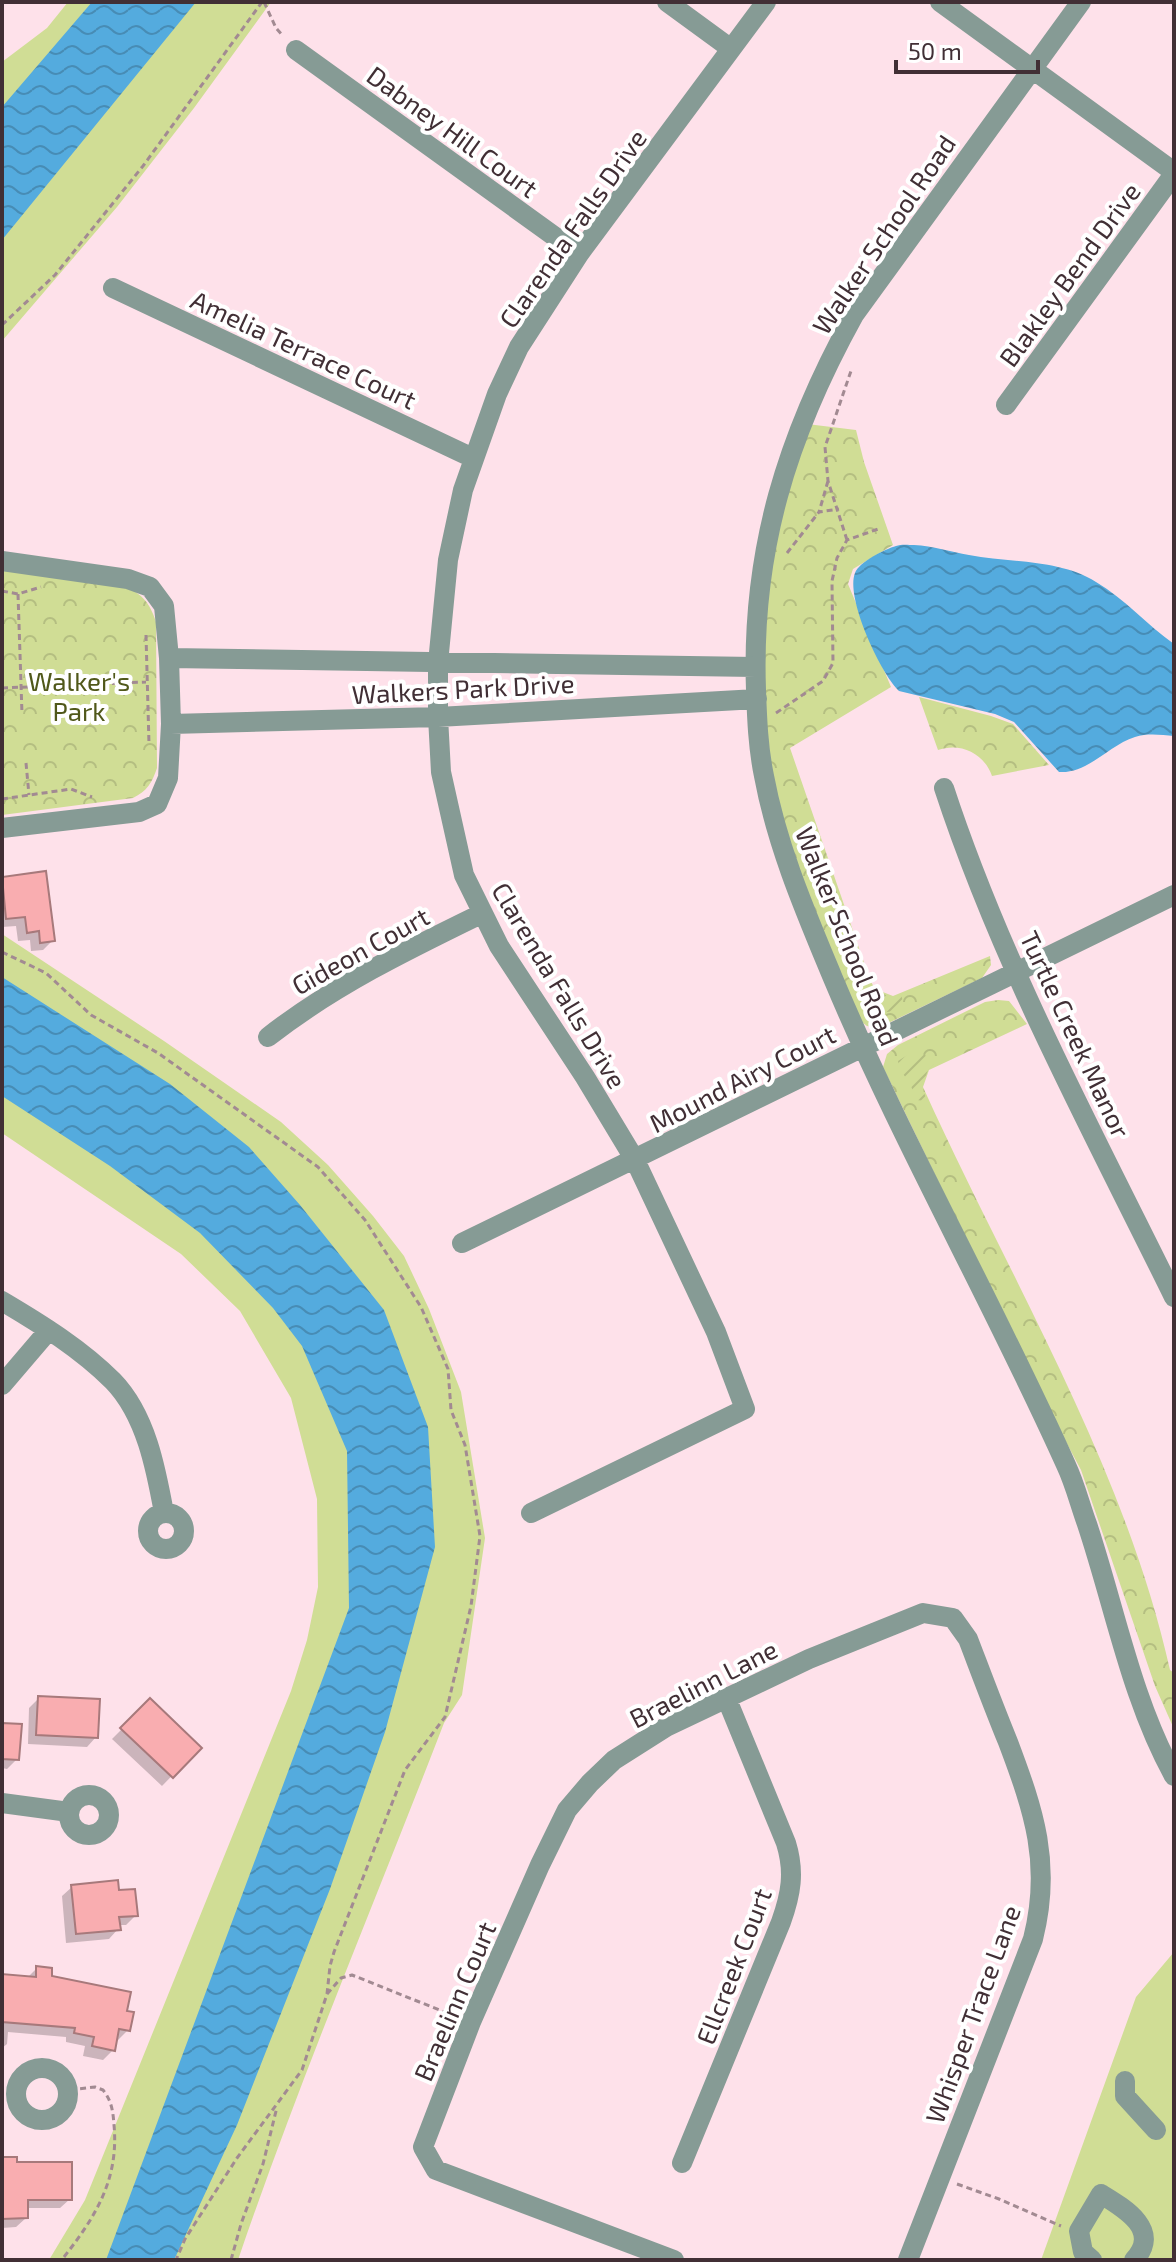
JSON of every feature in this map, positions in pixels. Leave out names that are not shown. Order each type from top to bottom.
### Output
[{"type":"street","points":[[667,2],[730,48]]},
{"type":"street","name":"Clarenda Falls Drive","points":[[531,1513],[745,1409],[716,1332],[635,1160],[499,946],[464,875],[441,772],[438,717],[438,663],[448,560],[473,458],[519,347],[579,254],[766,2]]},
{"type":"street","points":[[940,2],[1174,173]]},
{"type":"street","name":"Walker School Road","points":[[1081,2],[854,315],[831,356],[795,439],[765,540],[757,607],[755,667],[766,701],[764,775],[777,833],[799,896],[862,1047],[1068,1468],[1109,1591],[1132,1677],[1174,1776]]},
{"type":"street","name":"Dabney Hill Court","points":[[296,50],[579,254]]},
{"type":"street","name":"Blakley Bend Drive","points":[[1006,405],[1174,173]]},
{"type":"street","name":"Amelia Terrace Court","points":[[113,288],[473,458]]},
{"type":"street","points":[[2,561],[128,579],[150,587],[164,606],[171,724],[168,778],[157,804],[139,812],[2,828]]},
{"type":"street","name":"Walkers Park Drive","points":[[169,658],[755,667]]},
{"type":"street","name":"Walkers Park Drive","points":[[171,724],[438,717],[766,701]]},
{"type":"street","name":"Turtle Creek Manor","points":[[944,788],[964,850],[1016,973],[1174,1297]]},
{"type":"street","name":"Mound Airy Court","points":[[462,1243],[1174,895]]},
{"type":"street","name":"Gideon Court","points":[[268,1037],[327,995],[391,958],[481,914]]},
{"type":"street","points":[[2,1301],[49,1330],[114,1383],[138,1420],[155,1466],[164,1513]]},
{"type":"street","points":[[2,1385],[49,1330]]},
{"type":"street","name":"Braelinn Lane","points":[[540,1865],[567,1810],[590,1783],[614,1760],[666,1727],[726,1697],[900,1621],[923,1613],[939,1616]]},
{"type":"street","name":"Whisper Trace Lane","points":[[908,2260],[1033,1939],[1040,1905],[1042,1870],[1030,1800],[968,1639],[953,1618],[939,1616]]},
{"type":"street","name":"Ellcreek Court","points":[[682,2163],[781,1922],[792,1882],[792,1862],[786,1843],[726,1697]]},
{"type":"street","points":[[2,1803],[69,1812]]},
{"type":"street","name":"Braelinn Court","points":[[540,1865],[471,2022],[423,2147],[436,2170],[674,2260]]},
{"type":"street","points":[[43,2067],[62,2075],[68,2090],[67,2104],[61,2113],[42,2120],[23,2113],[9,2094],[24,2075],[43,2067]]},
{"type":"street","points":[[1125,2081],[1125,2096],[1156,2130]]},
{"type":"street","points":[[1092,2260],[1083,2252],[1078,2238],[1101,2194],[1129,2213],[1142,2227],[1143,2244],[1134,2260]]},
{"type":"path","points":[[2,325],[55,275],[143,166],[263,2],[276,28],[296,50]]},
{"type":"path","points":[[847,540],[828,481],[825,447],[852,368]]},
{"type":"path","points":[[782,559],[819,512],[828,481]]},
{"type":"path","points":[[819,512],[839,509]]},
{"type":"path","points":[[766,701],[775,715],[823,681],[833,663],[832,581],[837,558],[847,540],[881,528]]},
{"type":"path","points":[[2,591],[18,594],[44,587]]},
{"type":"path","points":[[18,594],[22,714]]},
{"type":"path","points":[[146,626],[149,756]]},
{"type":"path","points":[[2,688],[170,680]]},
{"type":"path","points":[[26,763],[29,795]]},
{"type":"path","points":[[2,799],[71,789],[93,798]]},
{"type":"path","points":[[2,952],[46,973],[91,1015],[158,1053],[318,1167],[365,1220],[421,1307],[448,1369],[451,1410],[465,1445],[480,1536],[471,1606],[445,1717],[405,1770],[334,1952],[327,1994],[302,2070],[237,2158],[185,2239],[176,2260]]},
{"type":"path","points":[[327,1994],[341,1978],[352,1975],[471,2022]]},
{"type":"path","points":[[64,2257],[97,2210],[108,2183],[116,2147],[112,2105],[103,2090],[95,2087],[68,2090]]},
{"type":"path","points":[[231,2260],[263,2164],[278,2106]]},
{"type":"path","points":[[938,2178],[1079,2231]]},
{"type":"green space","points":[[68,2],[271,2],[117,207],[2,341],[2,62],[47,28]]},
{"type":"green space","points":[[807,424],[856,430],[893,545],[853,569],[848,584],[891,687],[790,748],[875,989],[893,996],[990,956],[991,965],[982,978],[878,1028],[867,1026],[858,1019],[805,896],[764,756],[762,602],[775,519]]},
{"type":"green space","name":"Walker's Park","points":[[2,570],[125,586],[141,596],[148,605],[156,622],[157,768],[148,786],[133,798],[2,815]]},
{"type":"green space","points":[[919,697],[1013,724],[1049,765],[992,776],[983,761],[970,751],[955,747],[938,750]]},
{"type":"green space","points":[[2,934],[281,1122],[328,1165],[404,1256],[429,1309],[461,1392],[485,1538],[462,1695],[444,1723],[312,2057],[238,2260],[49,2260],[85,2200],[291,1691],[307,1640],[318,1587],[317,1499],[291,1398],[240,1311],[181,1254],[2,1133]]},
{"type":"green space","points":[[869,988],[893,998],[901,994],[903,1002],[889,1012],[873,1009],[864,1002]]},
{"type":"green space","points":[[1009,1001],[1027,1024],[929,1070],[923,1087],[1062,1373],[1124,1519],[1150,1594],[1170,1670],[1174,1673],[1174,1729],[1155,1686],[1081,1470],[1042,1397],[883,1067],[887,1054],[898,1045],[985,1002]]},
{"type":"green space","points":[[919,1053],[932,1058],[934,1064],[928,1070],[922,1087],[927,1101],[916,1100],[898,1061],[909,1054]]},
{"type":"green space","points":[[1174,1952],[1174,2260],[1041,2260],[1136,1997]]},
{"type":"water","points":[[92,2],[196,2],[2,240],[2,107]]},
{"type":"water","points":[[896,546],[928,547],[985,558],[1051,565],[1082,575],[1107,589],[1174,644],[1174,736],[1135,737],[1089,764],[1059,772],[1014,722],[995,714],[899,691],[883,669],[866,635],[855,600],[855,573],[867,560]]},
{"type":"water","points":[[2,977],[170,1084],[249,1147],[384,1310],[428,1427],[435,1547],[385,1732],[330,1889],[237,2125],[174,2260],[106,2260],[349,1608],[347,1451],[302,1346],[273,1308],[200,1233],[110,1166],[2,1096]]},
{"type":"building","points":[[46,871],[55,941],[40,943],[39,931],[27,933],[25,917],[6,919],[2,877]]},
{"type":"building","points":[[38,1696],[100,1699],[98,1738],[36,1735]]},
{"type":"building","points":[[150,1698],[202,1748],[173,1778],[120,1728]]},
{"type":"building","points":[[2,1723],[22,1724],[19,1760],[2,1759]]},
{"type":"building","points":[[118,1880],[119,1890],[135,1889],[138,1916],[119,1917],[121,1930],[76,1934],[71,1885]]},
{"type":"building","points":[[36,1966],[52,1968],[52,1976],[131,1992],[127,2011],[134,2012],[130,2031],[119,2029],[115,2051],[92,2046],[94,2037],[74,2033],[75,2028],[2,2022],[2,1974],[36,1977]]},
{"type":"building","points":[[2,2157],[17,2157],[17,2162],[72,2162],[72,2200],[28,2200],[28,2218],[2,2219]]}]
